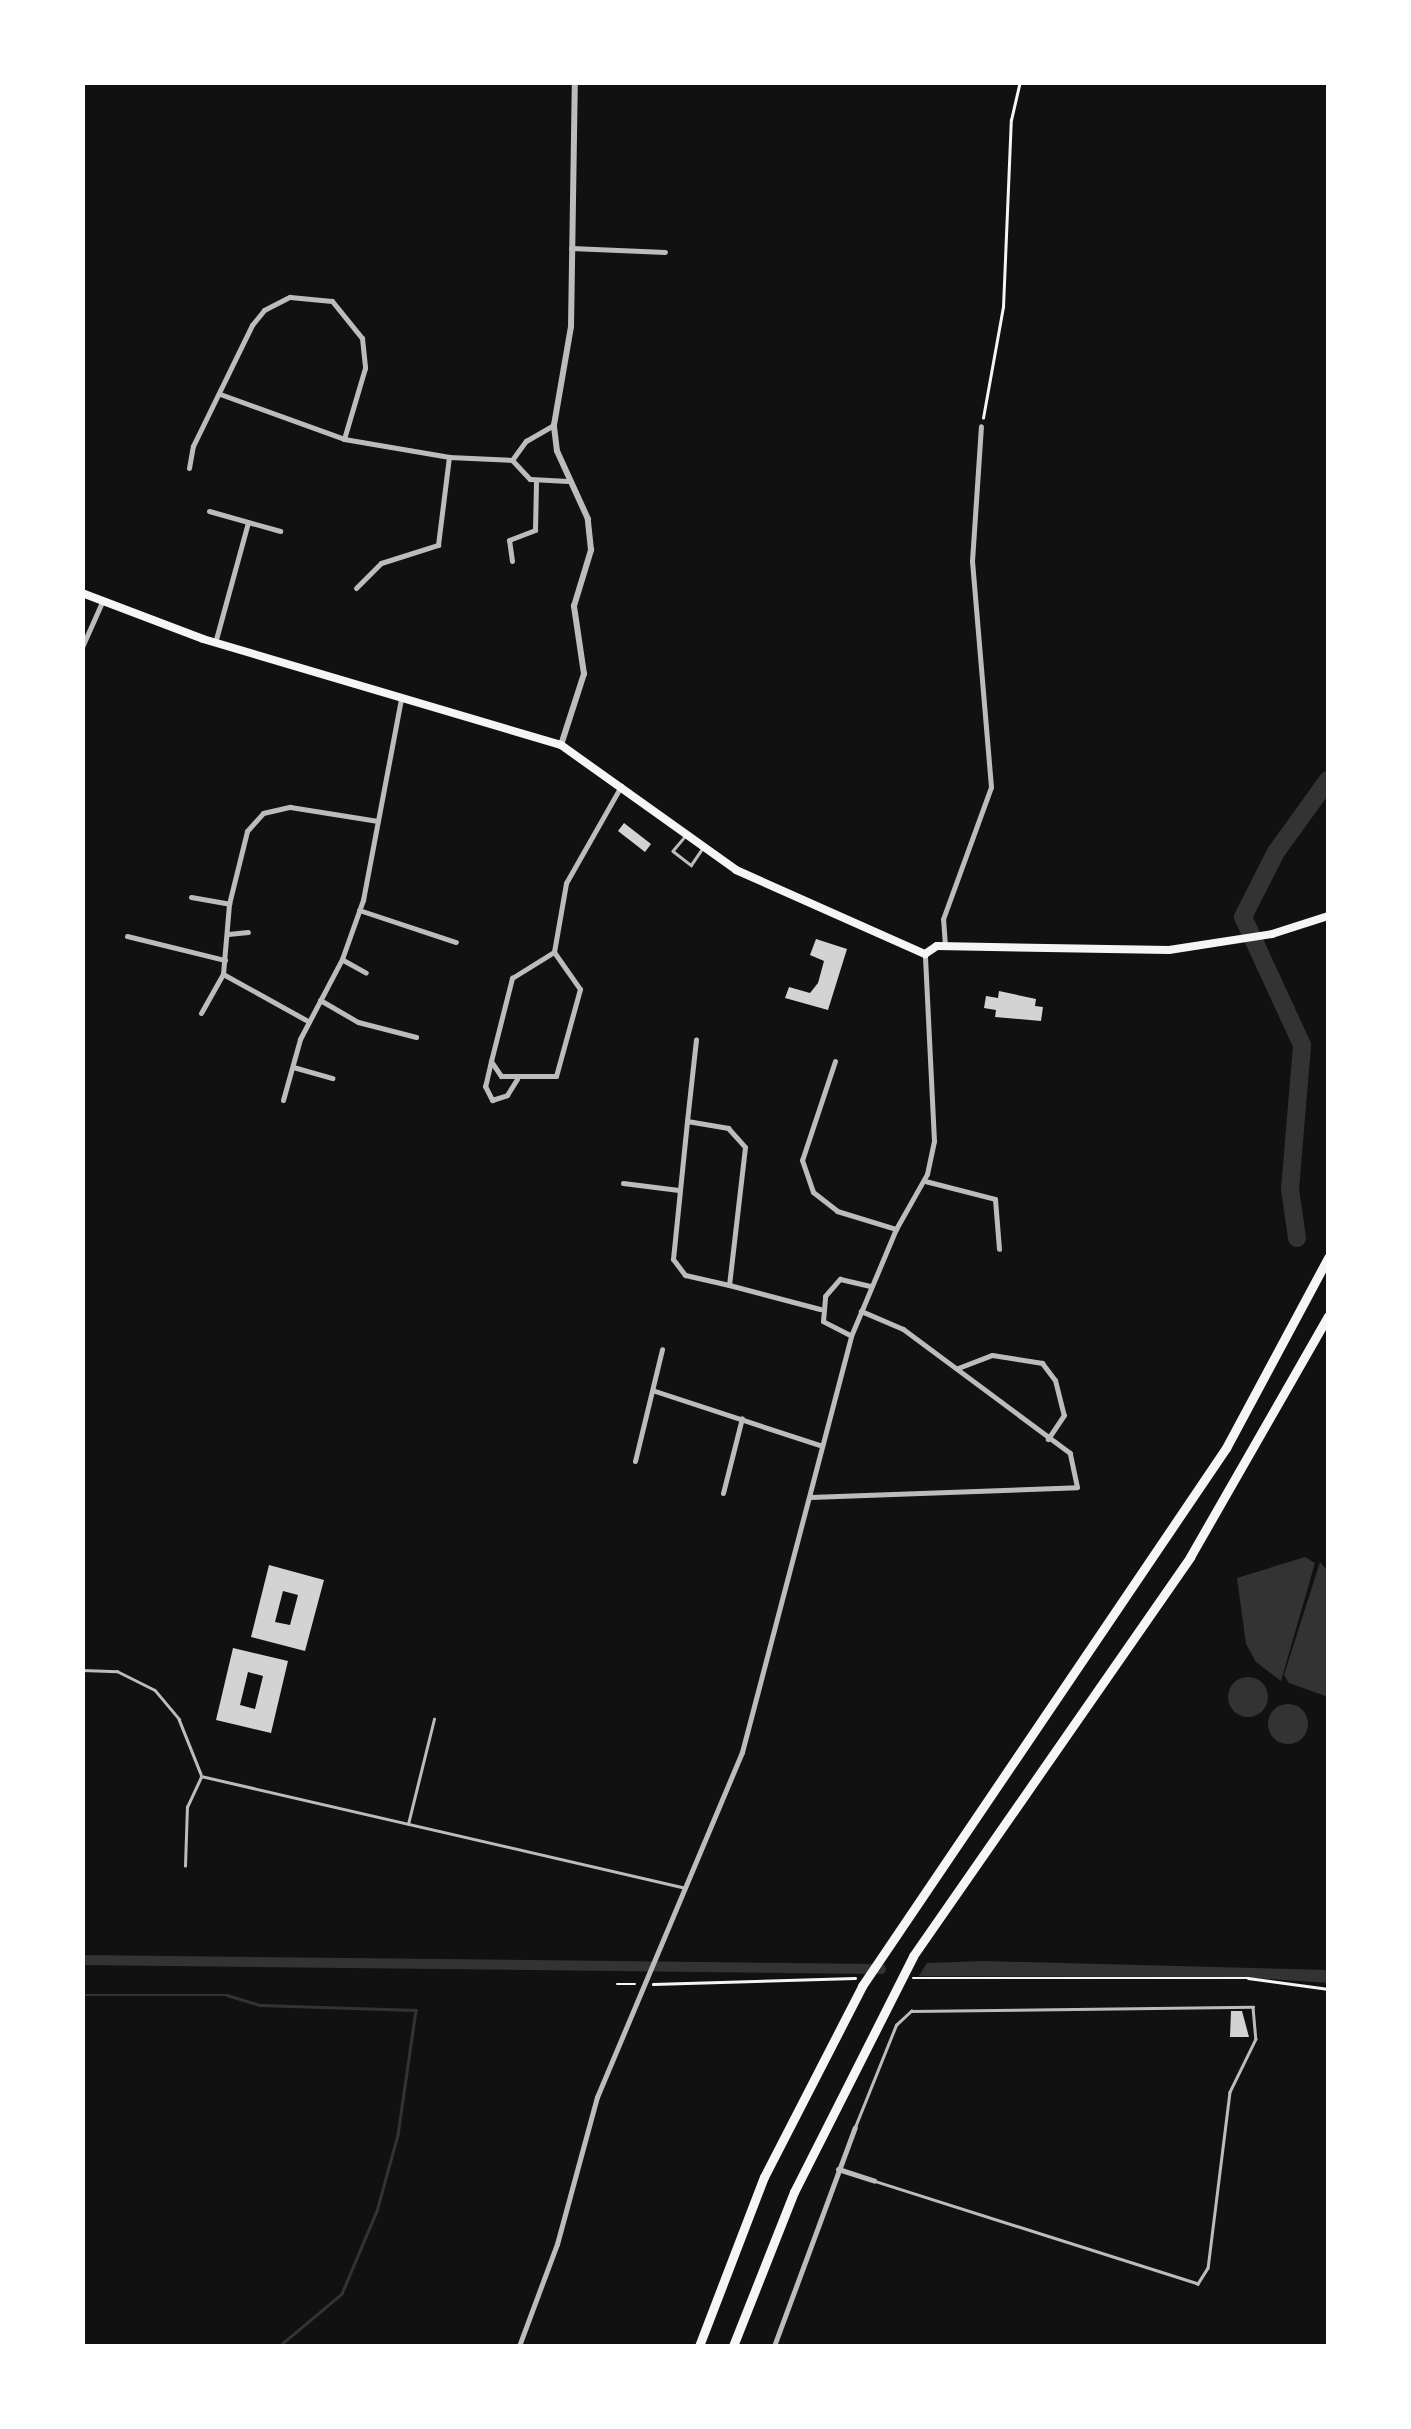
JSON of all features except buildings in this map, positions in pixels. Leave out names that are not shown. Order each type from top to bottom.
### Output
[{"type":"highway","points":[[699,2346],[764,2177],[863,1982],[1226,1448],[1328,1258]]},
{"type":"highway","points":[[733,2346],[794,2192],[897,1982],[1190,1558],[1328,1316]]},
{"type":"main road","points":[[82,593],[215,642],[561,745],[621,784],[702,849],[758,882],[925,954],[945,946],[1137,952],[1226,944],[1328,916]]},
{"type":"street","points":[[561,745],[584,674],[574,606],[591,550],[588,519],[568,481],[554,424],[571,327],[575,82]]},
{"type":"street","points":[[571,248],[665,252]]},
{"type":"street","points":[[189,468],[193,446],[264,310],[290,296],[332,301],[358,327],[366,354],[344,439]]},
{"type":"street","points":[[219,394],[344,439],[450,457],[512,460],[536,481],[568,481]]},
{"type":"street","points":[[512,460],[526,441],[554,424]]},
{"type":"street","points":[[945,946],[943,919],[991,788],[972,561],[981,426]]},
{"type":"street","points":[[356,588],[381,563],[438,545],[450,457]]},
{"type":"street","points":[[512,561],[508,540],[535,530],[536,481]]},
{"type":"street","points":[[209,511],[280,531]]},
{"type":"street","points":[[215,642],[248,522]]},
{"type":"street","points":[[82,648],[102,602]]},
{"type":"street","points":[[283,1100],[307,1021],[342,959],[360,910],[401,698]]},
{"type":"street","points":[[491,1061],[501,1076],[556,1076],[580,989],[554,952],[566,884],[621,784]]},
{"type":"street","points":[[201,1013],[223,974],[229,904],[247,831],[263,814],[290,807],[378,821]]},
{"type":"street","points":[[191,896],[229,904]]},
{"type":"street","points":[[360,910],[456,942]]},
{"type":"street","points":[[228,934],[248,932]]},
{"type":"street","points":[[127,936],[225,960]]},
{"type":"street","points":[[517,1079],[507,1095],[492,1100],[484,1086],[512,978],[554,952]]},
{"type":"street","points":[[518,2346],[557,2244],[597,2097],[742,1752],[850,1336],[896,1228],[924,1181],[934,1141],[925,954]]},
{"type":"street","points":[[342,959],[366,973]]},
{"type":"street","points":[[223,974],[307,1021]]},
{"type":"street","points":[[320,1000],[358,1022],[416,1038]]},
{"type":"street","points":[[696,1040],[672,1246],[677,1269],[820,1309],[832,1329],[850,1336]]},
{"type":"street","points":[[836,1061],[802,1160],[814,1192],[837,1211],[896,1228]]},
{"type":"street","points":[[293,1067],[332,1078]]},
{"type":"street","points":[[687,1122],[728,1128],[745,1147],[728,1285]]},
{"type":"street","points":[[924,1181],[995,1199],[998,1249]]},
{"type":"street","points":[[624,1184],[679,1190]]},
{"type":"street","points":[[820,1309],[840,1279],[871,1286]]},
{"type":"street","points":[[810,1497],[1077,1487],[1070,1454],[902,1329],[861,1310]]},
{"type":"street","points":[[635,1461],[655,1391],[662,1349]]},
{"type":"street","points":[[957,1369],[992,1355],[1042,1362],[1055,1380],[1064,1415],[1048,1438]]},
{"type":"street","points":[[655,1391],[822,1446]]},
{"type":"street","points":[[723,1493],[742,1418]]},
{"type":"street","points":[[774,2346],[855,2128]]},
{"type":"street","points":[[838,2169],[874,2181]]},
{"type":"lane","points":[[686,835],[674,852],[691,865],[702,849]]},
{"type":"lane","points":[[82,1670],[117,1671],[155,1690],[179,1720],[201,1776],[188,1807],[184,1866]]},
{"type":"lane","points":[[408,1827],[434,1719]]},
{"type":"lane","points":[[201,1776],[408,1827],[686,1888]]},
{"type":"lane","points":[[855,2128],[896,2026],[912,2011],[1254,2007],[1256,2039],[1230,2092],[1208,2268],[1198,2284],[874,2181]]},
{"type":"path","points":[[981,426],[1002,306],[1010,120],[1020,82]]},
{"type":"path","points":[[897,1982],[1238,1978],[1328,1989]]},
{"type":"path","points":[[617,1984],[863,1982]]},
{"type":"shaded area","points":[[1305,1557],[1315,1563],[1281,1681],[1256,1662],[1246,1644],[1237,1578]]},
{"type":"shaded area","points":[[1320,1562],[1328,1571],[1328,1697],[1289,1683],[1284,1675]]},
{"type":"shaded area","points":[[1248,1677],[1262,1683],[1268,1697],[1262,1711],[1248,1717],[1234,1711],[1228,1697],[1234,1683]]},
{"type":"shaded area","points":[[1288,1704],[1302,1710],[1308,1724],[1302,1738],[1288,1744],[1274,1738],[1268,1724],[1274,1710]]},
{"type":"shaded area","points":[[983,1961],[1328,1970],[1328,1983],[1239,1977],[869,1976],[876,1965]]},
{"type":"pier","points":[[930,1958],[917,1979],[865,1977],[875,1960]]},
{"type":"waterway","points":[[1297,1238],[1290,1189],[1302,1045],[1243,917],[1276,852],[1328,780]]},
{"type":"waterway","points":[[82,1960],[881,1969]]},
{"type":"waterway","points":[[82,1995],[227,1995],[260,2005],[416,2010],[398,2135],[377,2211],[342,2294],[280,2346]]}]
